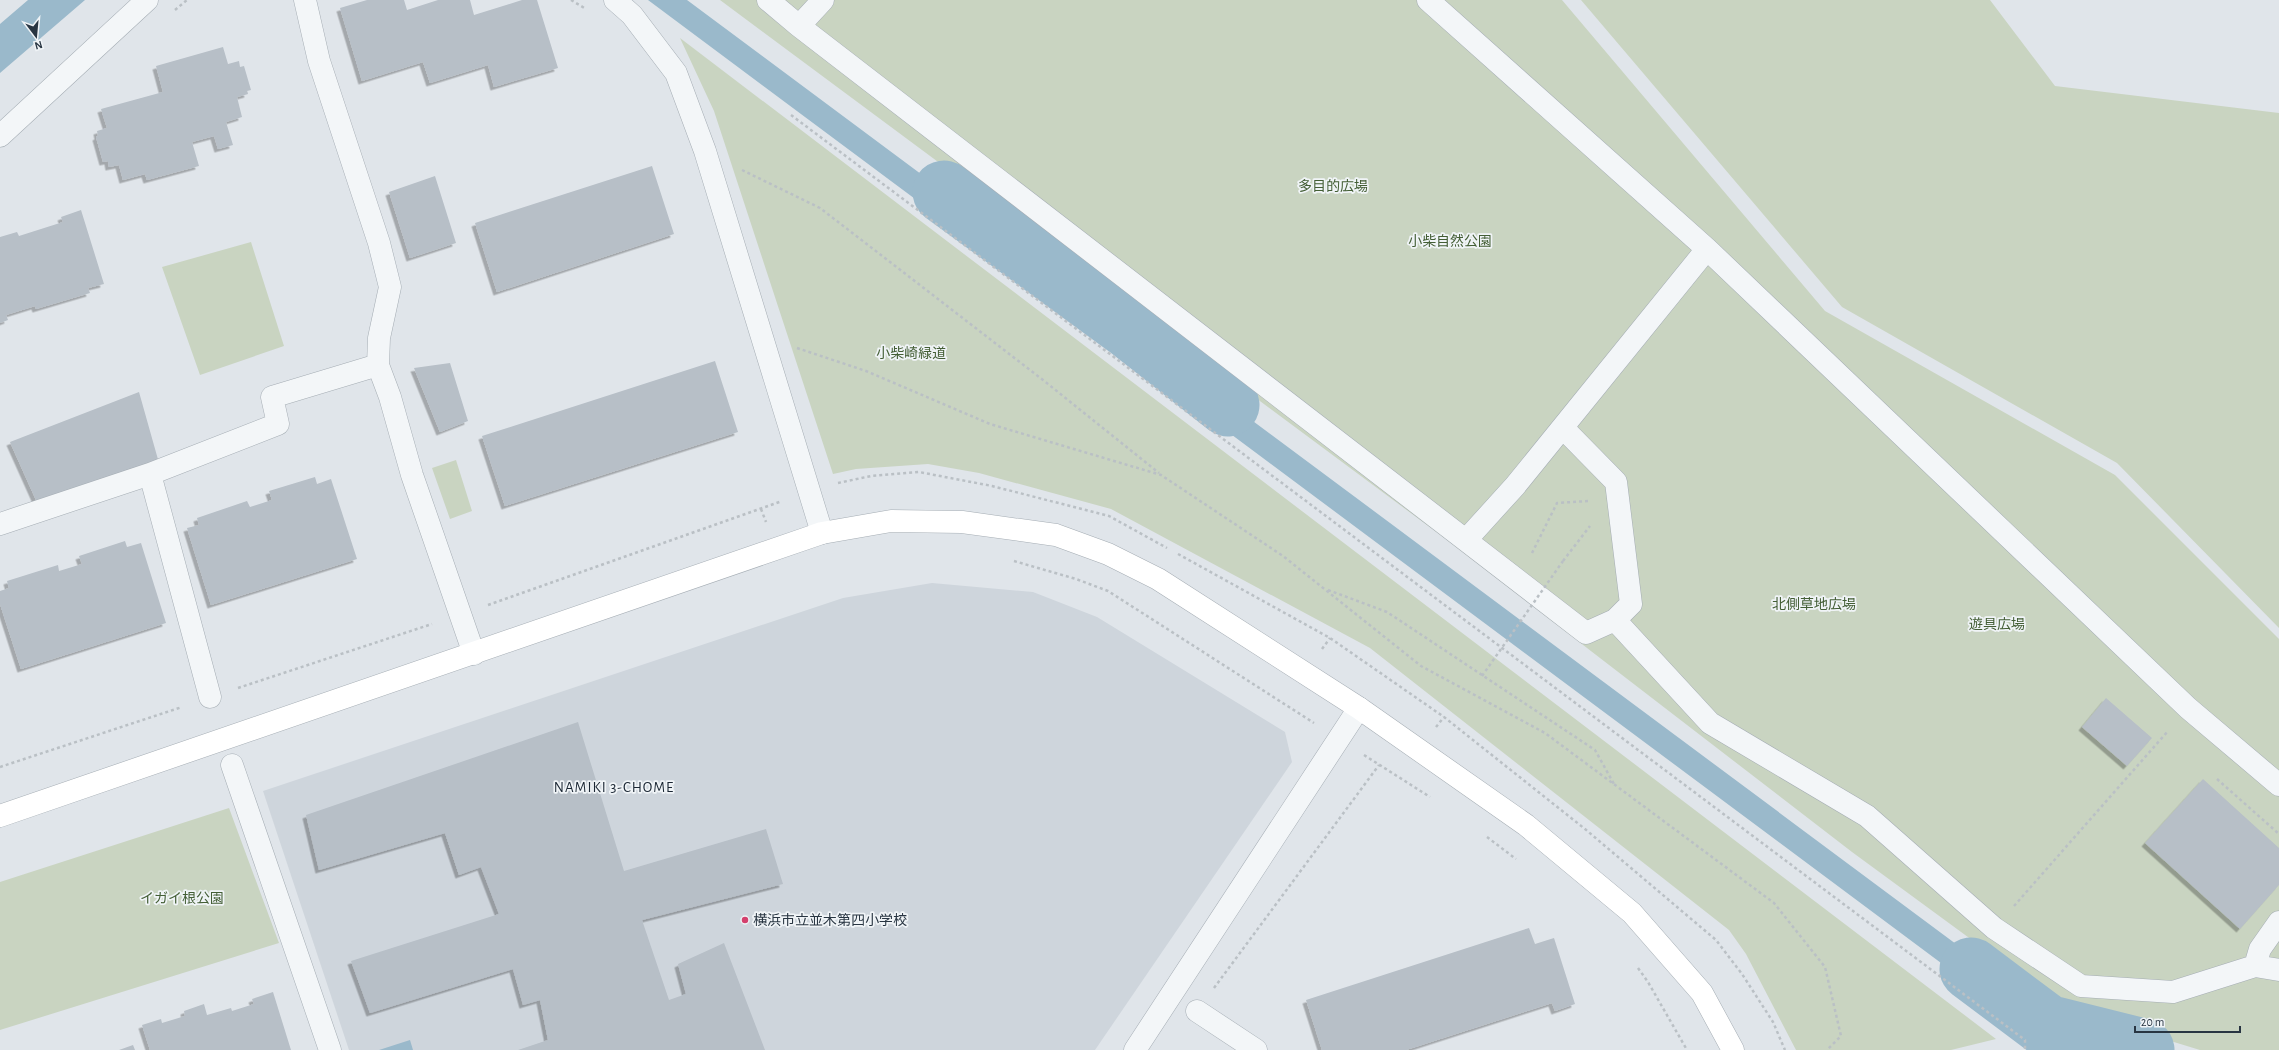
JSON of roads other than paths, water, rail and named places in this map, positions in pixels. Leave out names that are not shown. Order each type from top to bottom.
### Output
[{"type":"street","points":[[0,136],[147,0]]},
{"type":"street","points":[[305,0],[319,61],[379,243],[390,287],[379,338],[378,365],[390,397],[412,475],[474,654]]},
{"type":"street","points":[[615,0],[632,16],[676,73],[705,151],[760,335],[822,533]]},
{"type":"street","points":[[768,0],[799,26],[1586,633],[1615,620],[1631,604],[1616,482],[1563,428]]},
{"type":"street","points":[[799,26],[823,0]]},
{"type":"street","points":[[1428,0],[1707,249],[2188,708],[2279,785]]},
{"type":"street","points":[[1466,540],[1515,486],[1707,249]]},
{"type":"street","points":[[0,524],[150,474],[278,424],[272,397],[378,365]]},
{"type":"street","points":[[150,474],[210,697]]},
{"type":"street","points":[[0,816],[822,533],[891,521],[962,522],[1056,535],[1108,554],[1158,579],[1359,708],[1526,825],[1632,913],[1702,993],[1733,1050]]},
{"type":"street","points":[[1615,620],[1710,723],[1867,816],[1994,928],[2082,986],[2173,992],[2255,966],[2279,970]]},
{"type":"street","points":[[1135,1050],[1359,708]]},
{"type":"street","points":[[232,765],[330,1050]]},
{"type":"street","points":[[2255,966],[2260,949],[2277,929]]},
{"type":"street","points":[[1197,1011],[1256,1050]]},
{"type":"water","points":[[28,0],[85,0],[0,73],[0,24]]},
{"type":"water","points":[[648,0],[687,0],[2046,1011],[2035,1033]]},
{"type":"water","points":[[410,1040],[413,1050],[379,1050]]},
{"type":"waterway","points":[[944,192],[1129,327],[1228,405]]},
{"type":"waterway","points":[[1971,969],[2047,1026],[2143,1050]]},
{"type":"place","name":"横浜市立並木第四小学校","points":[[745,920]]},
{"type":"district","name":"NAMIKI 3-CHOME","points":[[614,787]]},
{"type":"park label","name":"多目的広場","points":[[1333,186]]},
{"type":"park label","name":"小柴自然公園","points":[[1450,241]]},
{"type":"park label","name":"小柴崎緑道","points":[[911,353]]},
{"type":"park label","name":"北側草地広場","points":[[1814,604]]},
{"type":"park label","name":"遊具広場","points":[[1997,624]]},
{"type":"park label","name":"イガイ根公園","points":[[182,898]]}]
